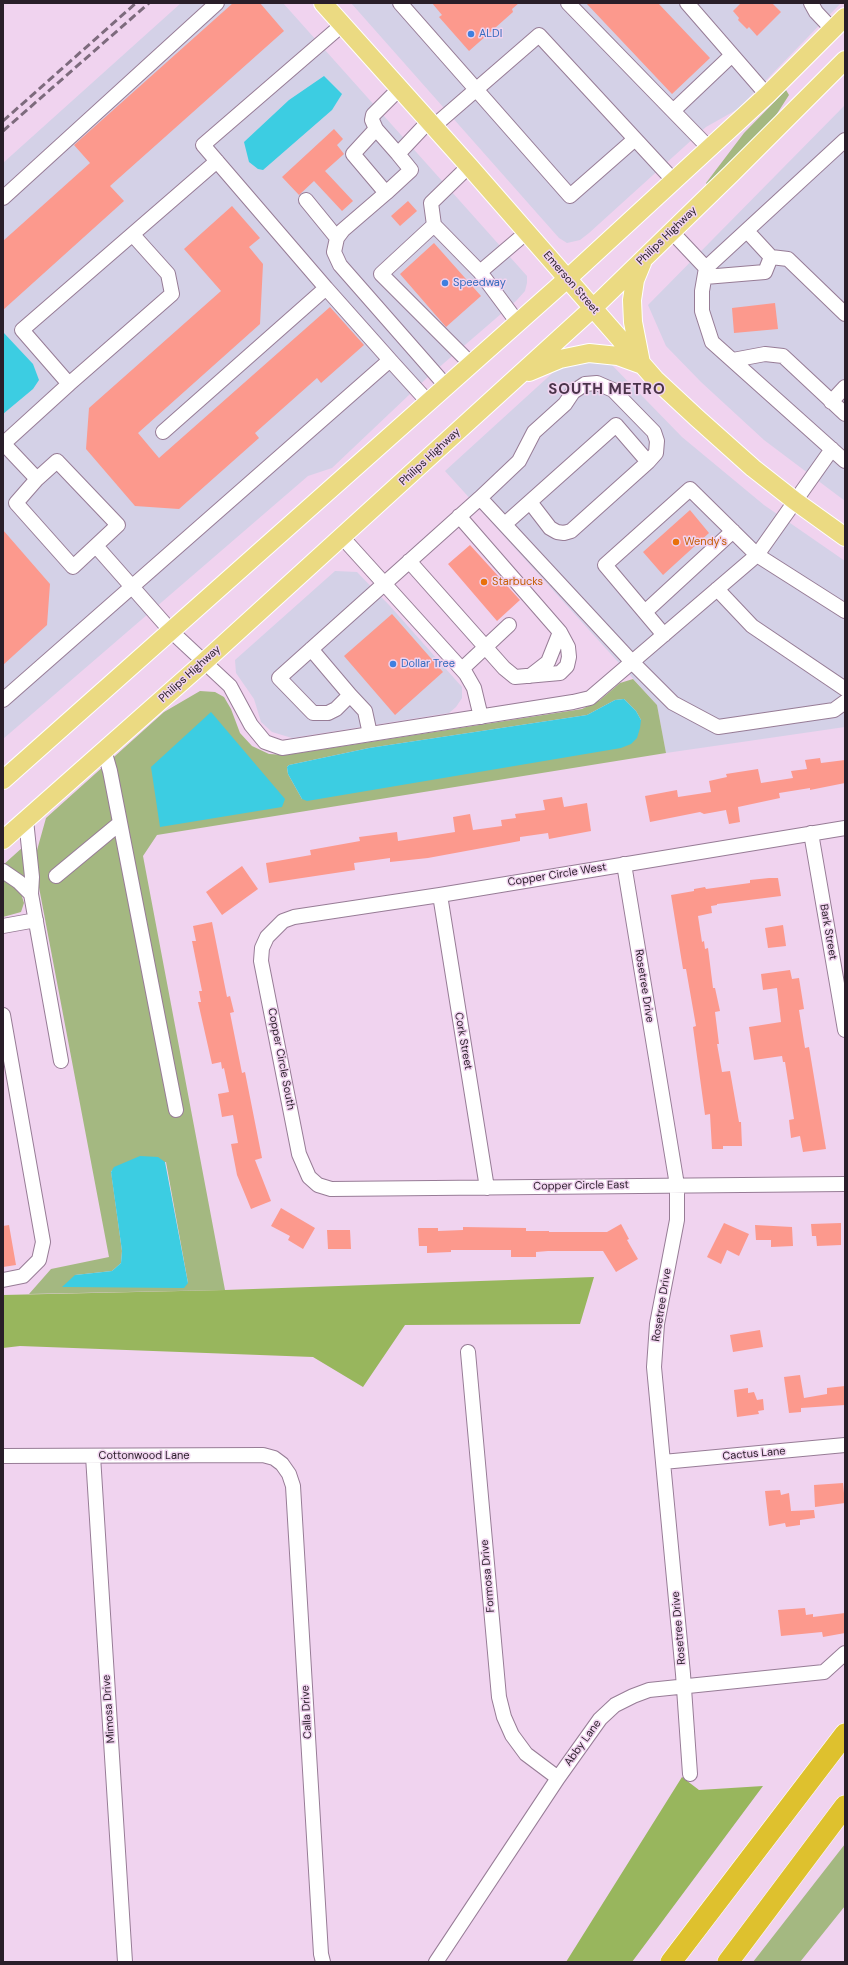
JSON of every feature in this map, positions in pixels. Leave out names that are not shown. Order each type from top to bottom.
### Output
[{"type":"highway","points":[[671,1962],[845,1734]]},
{"type":"highway","points":[[728,1962],[845,1806]]},
{"type":"main road","name":"Emerson Street","points":[[328,4],[342,25],[432,124],[641,364],[710,430],[794,501],[845,537]]},
{"type":"main road","points":[[3,780],[518,324],[768,95],[845,17]]},
{"type":"main road","name":"Philips Highway","points":[[3,840],[203,663],[593,308],[672,232],[845,60]]},
{"type":"main road","points":[[517,377],[560,359],[590,353],[618,356],[641,364],[633,322],[632,300],[635,280],[644,258]]},
{"type":"street","points":[[3,198],[217,3]]},
{"type":"street","points":[[400,3],[570,196],[635,139]]},
{"type":"street","points":[[568,3],[710,149]]},
{"type":"street","points":[[687,3],[768,95]]},
{"type":"street","points":[[811,3],[816,12],[832,30]]},
{"type":"street","points":[[342,25],[203,145],[326,288],[429,403]]},
{"type":"street","points":[[398,154],[432,124],[476,90],[539,35],[674,181]]},
{"type":"street","points":[[673,111],[732,55]]},
{"type":"street","points":[[400,88],[373,115],[372,120],[376,129],[411,170],[337,238],[334,252],[340,265],[448,387]]},
{"type":"street","points":[[376,129],[353,154],[386,193]]},
{"type":"street","points":[[845,140],[747,231],[706,272],[702,311],[712,342],[845,461]]},
{"type":"street","points":[[69,384],[22,330],[217,162]]},
{"type":"street","points":[[469,166],[431,203],[434,225],[480,272],[518,324]]},
{"type":"street","points":[[306,200],[337,238]]},
{"type":"street","points":[[434,225],[381,274],[472,365]]},
{"type":"street","points":[[747,231],[771,257],[788,259],[845,314]]},
{"type":"street","points":[[480,272],[527,232]]},
{"type":"street","points":[[672,232],[706,272],[765,272],[771,257]]},
{"type":"street","points":[[37,479],[3,444],[172,294],[168,274],[133,235]]},
{"type":"street","points":[[163,432],[326,288]]},
{"type":"street","points":[[732,360],[764,354],[783,356],[845,414]]},
{"type":"street","points":[[3,700],[390,360]]},
{"type":"street","points":[[350,695],[336,709],[328,713],[313,713],[279,678],[480,498],[519,461],[534,432],[565,404],[573,392],[585,384],[597,383],[613,390],[654,432],[657,442],[656,453],[571,532],[557,532],[550,528],[530,502]]},
{"type":"street","points":[[831,402],[845,386]]},
{"type":"street","points":[[505,524],[616,425],[648,462]]},
{"type":"street","points":[[96,546],[171,631],[203,663],[230,686],[251,725],[265,742],[282,748],[574,702],[590,698],[633,663],[757,555],[832,449]]},
{"type":"street","points":[[57,461],[118,525],[73,567],[16,502],[37,479],[57,461]]},
{"type":"street","points":[[664,635],[605,565],[690,489],[757,555],[845,611]]},
{"type":"street","points":[[480,498],[633,663],[673,703],[718,727],[834,710],[845,702]]},
{"type":"street","points":[[409,561],[504,668],[515,676],[560,673],[567,666],[569,657],[568,647],[560,632],[460,516]]},
{"type":"street","points":[[645,612],[733,531]]},
{"type":"street","points":[[342,537],[462,669],[474,688],[481,717]]},
{"type":"street","points":[[717,589],[752,626],[845,689]]},
{"type":"street","points":[[462,669],[509,625]]},
{"type":"street","points":[[530,676],[548,662],[560,632]]},
{"type":"street","points":[[311,649],[365,711],[370,734]]},
{"type":"street","points":[[104,750],[120,823],[176,1110]]},
{"type":"street","points":[[26,820],[32,877],[31,894],[61,1061]]},
{"type":"street","points":[[56,876],[120,823]]},
{"type":"street","name":"Copper Circle West","points":[[272,929],[283,921],[294,917],[440,895],[845,828]]},
{"type":"street","name":"Bark Street","points":[[811,833],[845,1030]]},
{"type":"street","name":"Rosetree Drive","points":[[624,864],[677,1185],[677,1220],[655,1342],[654,1367],[684,1686],[690,1774]]},
{"type":"street","points":[[3,871],[19,882],[31,894]]},
{"type":"street","name":"Cork Street","points":[[440,895],[487,1188]]},
{"type":"street","points":[[3,926],[36,920]]},
{"type":"street","name":"Copper Circle South","points":[[272,929],[266,937],[262,948],[261,961],[299,1154],[309,1177],[318,1185]]},
{"type":"street","points":[[3,1015],[43,1242],[39,1260],[23,1276],[3,1280]]},
{"type":"street","name":"Copper Circle East","points":[[318,1185],[331,1189],[845,1184]]},
{"type":"street","name":"Formosa Drive","points":[[468,1352],[499,1697],[504,1717],[512,1735],[526,1754],[558,1778]]},
{"type":"street","name":"Cactus Lane","points":[[663,1462],[845,1445]]},
{"type":"street","name":"Cottonwood Lane","points":[[3,1456],[263,1455],[274,1458],[282,1464]]},
{"type":"street","name":"Mimosa Drive","points":[[93,1456],[126,1962]]},
{"type":"street","name":"Calla Drive","points":[[282,1464],[289,1474],[293,1486],[321,1954],[323,1962]]},
{"type":"street","name":"Abby Lane","points":[[436,1962],[558,1778],[600,1719],[615,1705],[649,1690],[824,1672],[845,1653]]},
{"type":"shaded area","points":[[181,3],[283,3],[527,276],[527,283],[525,291],[516,301],[429,376],[332,468],[308,476],[3,739],[3,163]]},
{"type":"shaded area","points":[[351,3],[841,3],[738,109],[706,127],[589,233],[580,240],[567,243],[559,238]]},
{"type":"shaded area","points":[[845,105],[845,501],[764,440],[701,382],[666,346],[648,305]]},
{"type":"shaded area","points":[[577,360],[609,362],[682,437],[764,505],[845,561],[845,727],[666,753],[657,705],[445,471],[558,368]]},
{"type":"shaded area","points":[[335,571],[357,572],[390,606],[462,687],[462,698],[456,707],[449,713],[292,738],[272,732],[261,722],[254,699],[236,673],[235,660]]},
{"type":"green space","points":[[786,90],[789,95],[773,120],[707,185],[706,183],[744,133]]},
{"type":"green space","points":[[633,679],[657,705],[666,753],[157,835],[143,856],[225,1290],[29,1294],[51,1269],[109,1257],[34,861],[46,818],[164,712],[200,691],[215,692],[224,697],[231,709],[240,733],[252,746],[269,754],[286,755],[582,709],[600,700],[620,683]],"holes":[[[624,699],[636,711],[641,720],[302,799],[288,774],[287,767],[289,765],[369,748],[587,715],[615,700]],[[166,1162],[188,1283],[75,1275],[112,1271],[121,1263],[122,1251],[111,1171]]]},
{"type":"green space","points":[[23,847],[27,876],[24,879],[3,865]]},
{"type":"green space","points":[[3,878],[20,890],[24,903],[21,912],[3,917]]},
{"type":"green space","points":[[594,1277],[580,1324],[405,1325],[363,1387],[313,1357],[20,1346],[3,1348],[3,1295],[225,1290]]},
{"type":"green space","points":[[682,1777],[699,1790],[763,1786],[632,1962],[566,1962]]},
{"type":"green space","points":[[845,1844],[845,1906],[800,1962],[753,1962]]},
{"type":"water","points":[[324,76],[342,94],[332,110],[263,170],[258,169],[249,162],[244,142],[289,100]]},
{"type":"water","points":[[3,332],[33,364],[39,380],[33,389],[3,414]]},
{"type":"water","points":[[624,699],[636,711],[641,720],[637,738],[631,744],[621,748],[307,801],[302,799],[288,774],[287,767],[289,765],[369,748],[587,715],[615,700]]},
{"type":"water","points":[[211,712],[285,799],[282,807],[160,827],[151,767]]},
{"type":"water","points":[[140,1156],[158,1157],[165,1162],[188,1283],[184,1288],[62,1287],[75,1275],[112,1271],[121,1263],[122,1251],[111,1172],[114,1167]]},
{"type":"building","points":[[233,3],[260,3],[284,31],[110,186],[124,201],[3,310],[3,241],[90,163],[74,145]]},
{"type":"building","name":"ALDI","points":[[432,3],[519,3],[512,9],[513,12],[469,51],[439,17],[442,15]]},
{"type":"building","points":[[586,3],[658,3],[710,58],[672,94]]},
{"type":"building","points":[[741,3],[772,3],[781,12],[757,36],[749,27],[747,29],[738,20],[739,18],[733,11]]},
{"type":"building","points":[[334,129],[343,139],[337,145],[344,154],[325,171],[353,201],[342,211],[314,181],[299,195],[282,177]]},
{"type":"building","points":[[408,201],[417,211],[400,226],[391,216]]},
{"type":"building","points":[[232,206],[260,238],[249,247],[263,264],[260,324],[138,433],[159,458],[330,307],[364,345],[321,383],[317,378],[255,433],[259,438],[179,509],[135,506],[86,449],[89,408],[221,291],[184,249]]},
{"type":"building","points":[[434,243],[481,296],[446,327],[400,274]]},
{"type":"building","points":[[775,303],[778,329],[734,333],[732,308]]},
{"type":"building","name":"Wendy's","points":[[690,510],[709,533],[663,575],[643,552]]},
{"type":"building","points":[[3,530],[50,584],[47,625],[3,665]]},
{"type":"building","name":"Starbucks","points":[[470,545],[520,600],[497,621],[448,564]]},
{"type":"building","name":"Dollar Tree","points":[[392,614],[443,672],[395,715],[344,656]]},
{"type":"building","points":[[820,758],[821,763],[845,760],[845,783],[810,790],[810,788],[779,793],[780,798],[738,807],[740,822],[729,824],[726,810],[704,814],[700,812],[650,822],[645,796],[677,790],[678,797],[711,792],[709,781],[727,777],[726,774],[758,769],[761,783],[793,778],[791,771],[807,769],[805,760]]},
{"type":"building","points":[[562,797],[564,807],[587,803],[591,831],[549,839],[548,833],[520,837],[520,841],[428,858],[390,862],[390,858],[354,863],[355,870],[269,883],[266,863],[311,855],[310,850],[360,841],[359,837],[397,832],[398,841],[455,832],[453,817],[470,814],[473,830],[502,826],[501,820],[516,818],[515,814],[545,810],[543,800]]},
{"type":"building","points":[[242,866],[258,889],[222,915],[206,892]]},
{"type":"building","points":[[778,878],[781,896],[717,904],[711,906],[712,913],[698,916],[702,942],[704,941],[705,949],[708,948],[713,988],[715,988],[720,1011],[715,1012],[719,1044],[717,1044],[722,1072],[730,1071],[739,1122],[741,1122],[742,1146],[723,1146],[723,1149],[712,1149],[710,1114],[705,1115],[693,1027],[696,1026],[686,969],[683,969],[671,895],[694,891],[694,889],[705,887],[706,889],[750,883],[750,880]]},
{"type":"building","points":[[212,922],[227,997],[230,996],[234,1012],[230,1013],[242,1073],[245,1072],[262,1158],[255,1160],[271,1201],[251,1209],[237,1175],[231,1144],[238,1143],[233,1115],[222,1117],[218,1094],[229,1092],[224,1068],[222,1069],[221,1062],[212,1064],[198,1002],[201,1002],[199,991],[202,991],[192,941],[196,941],[193,926]]},
{"type":"building","points":[[783,925],[786,946],[768,948],[765,928]]},
{"type":"building","points":[[790,970],[792,979],[799,978],[804,1009],[799,1010],[805,1048],[809,1047],[826,1149],[803,1152],[800,1136],[791,1138],[789,1120],[794,1119],[785,1062],[783,1062],[782,1056],[754,1060],[749,1027],[781,1022],[777,988],[763,990],[761,974]]},
{"type":"building","points":[[281,1208],[315,1228],[303,1249],[288,1240],[290,1236],[271,1226]]},
{"type":"building","points":[[724,1223],[749,1234],[739,1256],[727,1250],[721,1264],[707,1257]]},
{"type":"building","points":[[841,1223],[841,1245],[817,1246],[816,1236],[812,1236],[811,1224]]},
{"type":"building","points":[[621,1224],[629,1239],[627,1240],[638,1259],[616,1272],[603,1251],[548,1251],[536,1252],[536,1257],[511,1257],[511,1250],[451,1250],[451,1252],[427,1253],[427,1246],[419,1246],[418,1228],[438,1228],[438,1231],[463,1230],[463,1227],[526,1228],[526,1231],[549,1232],[607,1232]]},
{"type":"building","points":[[9,1225],[16,1265],[3,1267],[3,1226]]},
{"type":"building","points":[[755,1225],[792,1227],[793,1246],[771,1247],[771,1240],[756,1240]]},
{"type":"building","points":[[327,1230],[350,1230],[351,1249],[328,1249]]},
{"type":"building","points":[[760,1330],[763,1347],[733,1352],[730,1335]]},
{"type":"building","points":[[800,1375],[804,1398],[827,1394],[827,1388],[845,1386],[845,1405],[801,1408],[801,1412],[789,1413],[784,1377]]},
{"type":"building","points":[[748,1388],[748,1393],[754,1392],[757,1400],[763,1399],[764,1410],[758,1411],[759,1414],[737,1417],[734,1390]]},
{"type":"building","points":[[843,1483],[845,1503],[815,1507],[814,1485]]},
{"type":"building","points":[[780,1490],[781,1495],[789,1493],[791,1511],[814,1510],[815,1518],[800,1520],[800,1525],[786,1527],[785,1523],[769,1526],[765,1491]]},
{"type":"building","points":[[805,1608],[806,1615],[813,1614],[813,1617],[845,1613],[845,1633],[823,1637],[822,1632],[781,1636],[778,1610]]},
{"type":"railway","points":[[3,121],[136,3]]},
{"type":"railway","points":[[3,131],[149,3]]},
{"type":"place","name":"ALDI","points":[[471,34]]},
{"type":"place","name":"Speedway","points":[[445,283]]},
{"type":"place","name":"Wendy's","points":[[676,542]]},
{"type":"place","name":"Starbucks","points":[[484,582]]},
{"type":"place","name":"Dollar Tree","points":[[393,664]]},
{"type":"district","name":"SOUTH METRO","points":[[607,390]]}]
